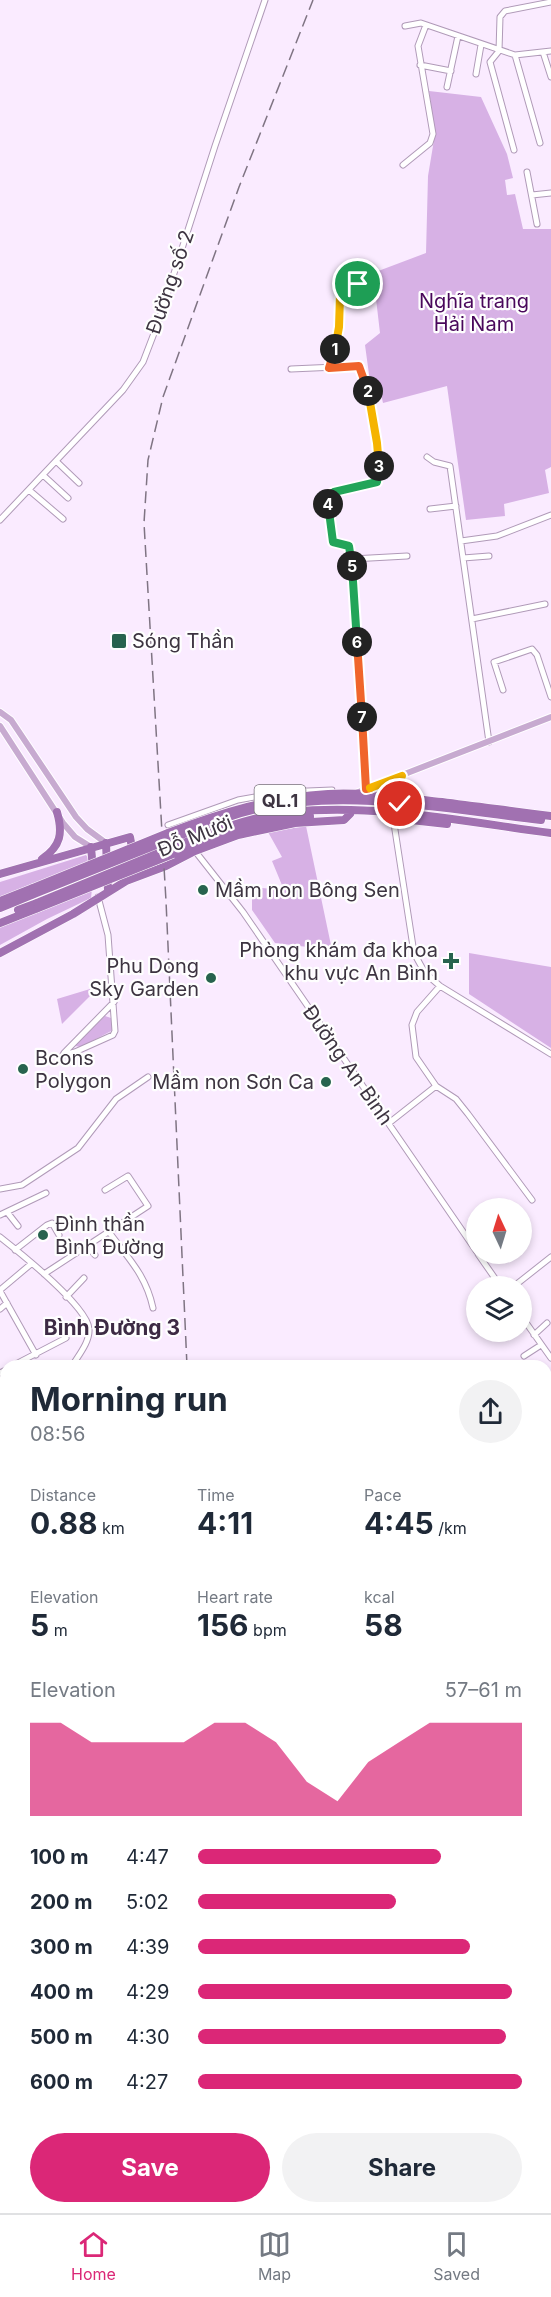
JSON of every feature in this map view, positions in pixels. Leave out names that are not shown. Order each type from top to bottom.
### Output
[{"type":"highway","name":"Đỗ Mười","points":[[170,840],[209,818],[254,804],[298,796],[351,794],[551,821]]},
{"type":"highway","name":"Đỗ Mười","points":[[170,840],[262,808],[337,800],[399,801],[551,816]]},
{"type":"highway","name":"Đỗ Mười","points":[[170,840],[289,812],[346,810],[551,832]]},
{"type":"highway","points":[[35,864],[47,856],[60,840],[62,828],[57,812]]},
{"type":"highway","name":"Đỗ Mười","points":[[170,840],[224,834],[257,825],[307,816],[350,814]]},
{"type":"highway","name":"Đỗ Mười","points":[[0,951],[73,914],[124,882],[153,871],[195,850],[238,835],[295,823],[344,820],[350,814]]},
{"type":"highway","name":"QL.1","points":[[350,814],[393,815]]},
{"type":"highway","name":"Đỗ Mười","points":[[393,815],[551,838]]},
{"type":"highway","points":[[0,874],[130,837],[138,876]]},
{"type":"highway","points":[[119,839],[124,882]]},
{"type":"highway","name":"QL.1","points":[[0,908],[35,898],[170,840]]},
{"type":"highway","name":"QL.1","points":[[0,918],[35,898],[170,840]]},
{"type":"highway","points":[[106,843],[108,891]]},
{"type":"highway","points":[[91,847],[98,897]]},
{"type":"highway","name":"QL.1","points":[[0,901],[35,898]]},
{"type":"highway","name":"QL.1","points":[[0,923],[35,898]]},
{"type":"main road","points":[[0,712],[11,720],[76,818],[106,843]]},
{"type":"main road","points":[[337,800],[551,717]]},
{"type":"main road","points":[[0,726],[71,832],[91,847]]},
{"type":"main road","points":[[399,801],[396,790],[402,776]]},
{"type":"street","name":"Đường số 2","points":[[0,520],[123,390],[143,362],[266,0]]},
{"type":"street","points":[[514,150],[490,62],[499,51],[499,19],[503,13],[551,2]]},
{"type":"street","points":[[405,26],[423,24],[515,55],[551,51]]},
{"type":"street","points":[[403,165],[430,143],[433,134],[418,46],[423,24]]},
{"type":"street","points":[[447,87],[458,36]]},
{"type":"street","points":[[476,74],[481,45]]},
{"type":"street","points":[[543,52],[551,77]]},
{"type":"street","points":[[515,55],[540,143]]},
{"type":"street","points":[[420,65],[451,71]]},
{"type":"street","points":[[527,172],[537,224]]},
{"type":"street","points":[[532,195],[551,193]]},
{"type":"street","points":[[329,368],[339,327],[340,296],[344,290],[358,284]]},
{"type":"street","points":[[291,369],[359,366],[370,396],[377,443],[379,475],[377,482],[334,492],[327,497],[333,542],[349,546],[352,559],[366,789]]},
{"type":"street","points":[[427,457],[434,462],[450,466],[489,742]]},
{"type":"street","points":[[56,460],[79,483]]},
{"type":"street","points":[[43,475],[68,498]]},
{"type":"street","points":[[28,490],[63,519]]},
{"type":"street","points":[[430,509],[456,506]]},
{"type":"street","points":[[461,541],[497,536],[551,515]]},
{"type":"street","points":[[352,559],[407,556]]},
{"type":"street","points":[[463,558],[489,556]]},
{"type":"street","points":[[472,619],[545,604]]},
{"type":"street","points":[[503,690],[494,662],[532,649],[535,650],[551,697]]},
{"type":"street","points":[[543,674],[551,671]]},
{"type":"street","points":[[393,815],[414,953],[425,973],[440,986],[551,1054]]},
{"type":"street","name":"Đường An Bình","points":[[195,850],[243,912],[466,1236]]},
{"type":"street","points":[[98,897],[108,935],[115,1002],[115,1031],[113,1035],[63,1055],[115,1002]]},
{"type":"street","points":[[440,986],[417,1012],[412,1025],[416,1057],[436,1086],[460,1104],[530,1198]]},
{"type":"street","points":[[0,1189],[21,1185],[78,1148],[116,1099],[148,1077]]},
{"type":"street","points":[[388,1123],[436,1086]]},
{"type":"street","points":[[44,1275],[148,1206],[128,1176],[105,1190]]},
{"type":"street","points":[[0,1215],[46,1192]]},
{"type":"street","points":[[7,1212],[18,1226]]},
{"type":"street","points":[[15,1250],[52,1223],[59,1235]]},
{"type":"street","points":[[109,1232],[147,1285],[153,1308]]},
{"type":"street","points":[[0,1249],[2,1239],[80,1310],[89,1328],[88,1337],[75,1360]]},
{"type":"street","points":[[88,1247],[95,1255]]},
{"type":"street","points":[[527,1276],[551,1257]]},
{"type":"street","points":[[31,1263],[0,1291],[36,1354]]},
{"type":"street","points":[[66,1297],[84,1278]]},
{"type":"street","points":[[0,1309],[7,1303]]},
{"type":"street","points":[[534,1335],[547,1323]]},
{"type":"street","points":[[532,1332],[551,1358]]},
{"type":"street","points":[[24,1360],[66,1338]]},
{"type":"street","points":[[524,1356],[542,1345]]},
{"type":"green space","name":"Nghĩa trang Hải Nam","points":[[429,91],[481,97],[507,154],[513,178],[505,180],[507,195],[515,194],[523,229],[551,229],[551,467],[545,470],[549,493],[504,504],[505,516],[466,520],[447,386],[383,403],[381,394],[371,389],[365,345],[380,333],[373,273],[426,253],[428,176],[435,134]]},
{"type":"green space","points":[[306,826],[332,950],[275,943],[252,910],[252,887],[284,890],[272,861],[282,857],[268,832]]},
{"type":"green space","points":[[86,855],[90,861],[0,897],[0,882]]},
{"type":"green space","points":[[92,889],[91,898],[0,945],[0,926]]},
{"type":"green space","points":[[469,953],[551,967],[551,1048],[469,994]]},
{"type":"green space","points":[[90,989],[91,995],[62,1024],[57,999]]},
{"type":"green space","points":[[105,1016],[111,1018],[113,1030],[81,1047],[75,1046]]},
{"type":"railway","points":[[187,1360],[166,901],[144,523],[148,460],[163,397],[239,187],[313,0]]},
{"type":"place","name":"Sóng Thần","points":[[119,641]]},
{"type":"place","name":"Mầm non Bông Sen","points":[[203,890]]},
{"type":"place","name":"Phòng khám đa khoa khu vực An Bình","points":[[451,961]]},
{"type":"place","name":"Phu Dong Sky Garden","points":[[211,978]]},
{"type":"place","name":"Bcons Polygon","points":[[23,1069]]},
{"type":"place","name":"Mầm non Sơn Ca","points":[[326,1082]]},
{"type":"place","name":"Đình thần Bình Đường","points":[[43,1235]]},
{"type":"district","name":"Bình Đường 3","points":[[112,1327]]},
{"type":"route","points":[[358,284],[344,290],[340,296],[339,327],[329,368],[359,366],[370,396],[379,475],[377,482],[334,492],[327,497],[333,542],[349,546],[351,552],[366,789],[402,776],[396,790],[400,804]]}]
